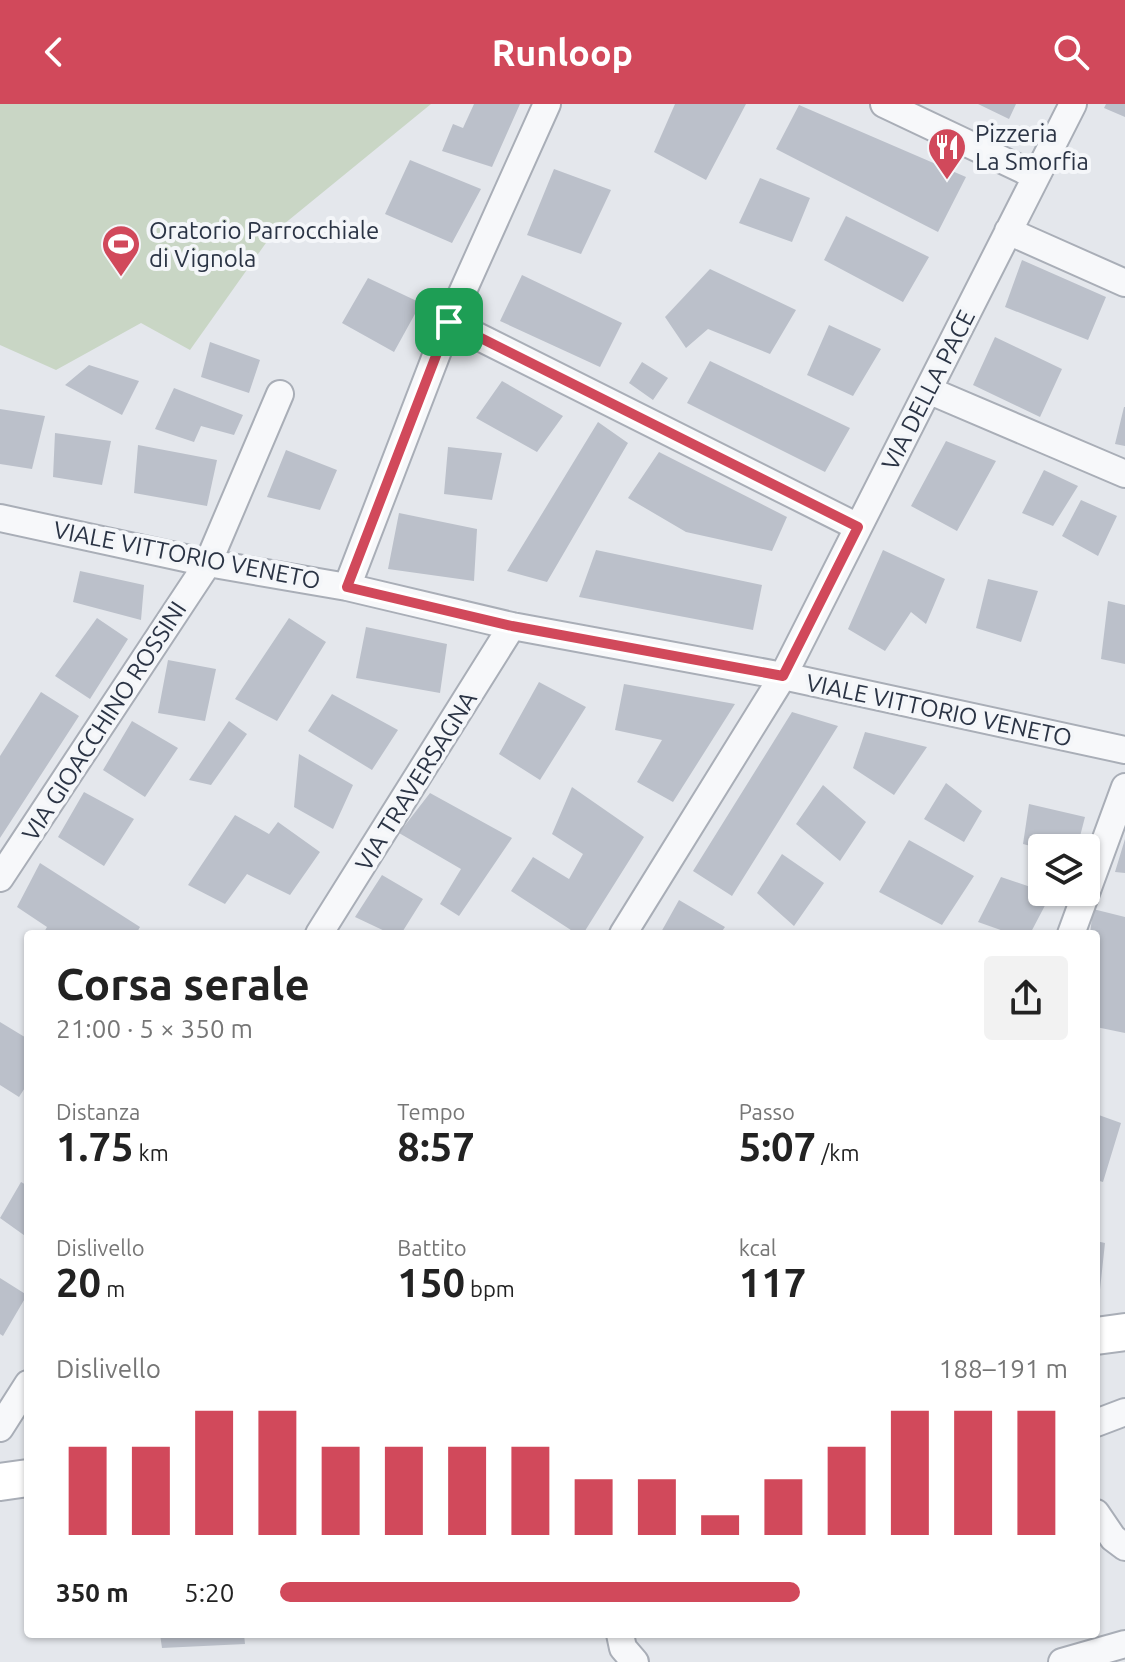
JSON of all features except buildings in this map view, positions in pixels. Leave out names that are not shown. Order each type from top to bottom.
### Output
[{"type":"main road","points":[[1100,1335],[1125,1332]]},
{"type":"main road","points":[[0,1482],[24,1479]]},
{"type":"street","points":[[347,587],[449,322],[547,104]]},
{"type":"street","points":[[884,104],[1036,176]]},
{"type":"street","name":"VIA DELLA PACE","points":[[625,930],[783,676],[1073,104]]},
{"type":"street","points":[[1008,231],[1125,283]]},
{"type":"street","points":[[449,322],[858,527]]},
{"type":"street","points":[[928,390],[1125,474]]},
{"type":"street","name":"VIA GIOACCHINO ROSSINI","points":[[0,878],[208,563],[280,394]]},
{"type":"street","name":"VIALE VITTORIO VENETO","points":[[0,518],[208,563],[347,587],[512,626],[783,676],[1125,750]]},
{"type":"street","name":"VIA TRAVERSAGNA","points":[[322,930],[512,626]]},
{"type":"street","points":[[1072,930],[1125,787]]},
{"type":"street","points":[[0,1428],[24,1390]]},
{"type":"street","points":[[1100,1421],[1125,1412]]},
{"type":"street","points":[[1100,1519],[1113,1538],[1125,1547]]},
{"type":"street","points":[[621,1638],[623,1648],[635,1662]]},
{"type":"street","points":[[1062,1662],[1125,1644]]},
{"type":"green space","name":"Oratorio Parrocchiale di Vignola","points":[[0,104],[431,104],[273,233],[190,350],[141,323],[56,370],[0,345]]},
{"type":"place","name":"Pizzeria La Smorfia","points":[[947,181]]},
{"type":"place","name":"Oratorio Parrocchiale di Vignola","points":[[121,278]]},
{"type":"route","points":[[449,322],[858,527],[783,676],[512,626],[347,587],[449,322]]}]
